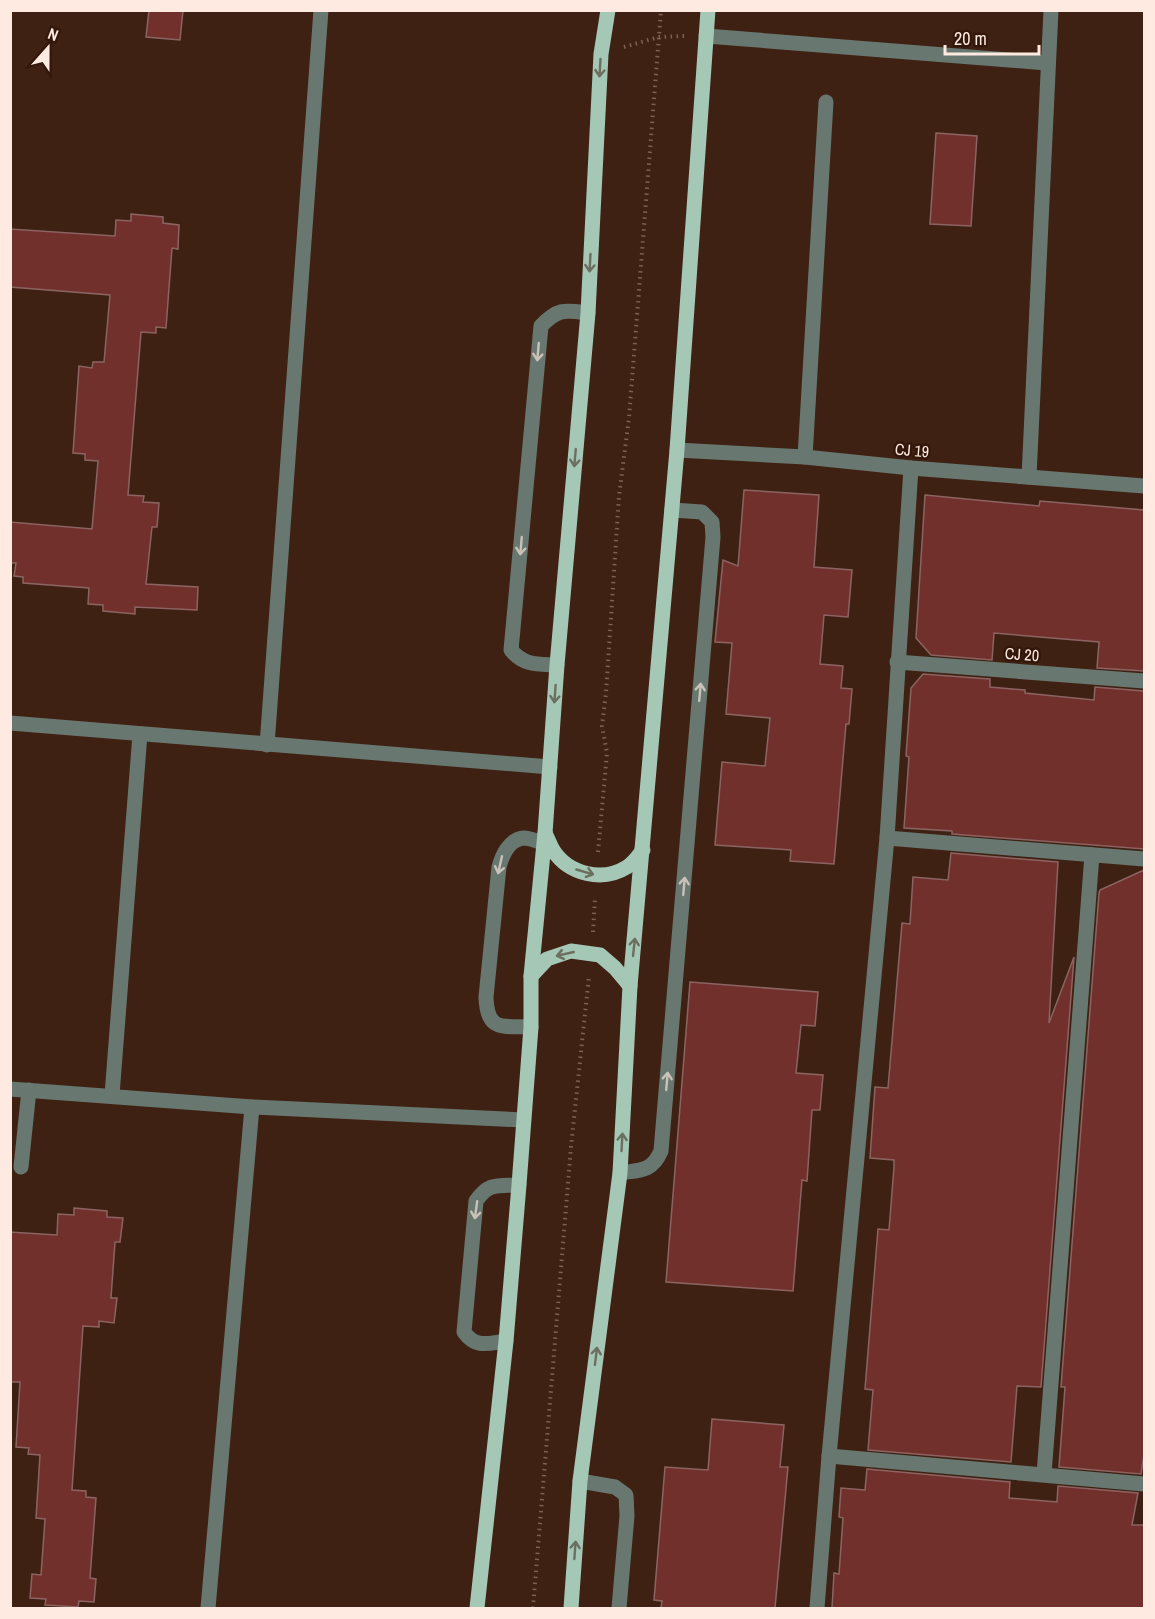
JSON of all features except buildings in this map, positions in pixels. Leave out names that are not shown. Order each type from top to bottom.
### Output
[{"type":"main road","points":[[477,1608],[506,1341],[519,1185],[531,1028],[531,976],[545,838],[556,665],[588,313],[601,54],[608,10]]},
{"type":"main road","points":[[571,1608],[580,1481],[620,1173],[630,986],[677,450],[708,10]]},
{"type":"main road","points":[[545,838],[566,865],[586,874],[611,875],[629,866],[643,850]]},
{"type":"main road","points":[[531,976],[547,959],[571,951],[600,955],[630,986]]},
{"type":"street","points":[[267,745],[321,10]]},
{"type":"street","points":[[1029,477],[1051,10]]},
{"type":"street","points":[[706,36],[1047,63]]},
{"type":"street","points":[[805,457],[826,102]]},
{"type":"street","points":[[556,665],[528,664],[511,650],[541,326],[551,315],[564,310],[588,313]]},
{"type":"street","name":"CJ 19","points":[[677,450],[805,457],[911,468],[1144,486]]},
{"type":"street","points":[[817,1608],[886,838],[911,468]]},
{"type":"street","points":[[620,1173],[647,1169],[657,1161],[661,1151],[712,549],[712,522],[702,512],[672,510]]},
{"type":"street","name":"CJ 20","points":[[897,662],[1144,681]]},
{"type":"street","points":[[10,723],[550,767]]},
{"type":"street","points":[[111,1095],[140,734]]},
{"type":"street","points":[[531,1028],[502,1026],[492,1022],[487,1013],[486,997],[499,867],[503,853],[512,843],[523,838],[545,838]]},
{"type":"street","points":[[886,838],[1144,859]]},
{"type":"street","points":[[1044,1474],[1092,855]]},
{"type":"street","points":[[10,1089],[252,1107],[524,1120]]},
{"type":"street","points":[[21,1167],[29,1090]]},
{"type":"street","points":[[208,1608],[252,1107]]},
{"type":"street","points":[[506,1341],[479,1344],[470,1340],[464,1332],[476,1201],[483,1191],[491,1186],[519,1185]]},
{"type":"street","points":[[830,1456],[1144,1484]]},
{"type":"street","points":[[580,1481],[615,1487],[626,1496],[627,1516],[619,1608]]},
{"type":"path","points":[[533,1608],[571,1147],[592,954],[596,875],[607,753],[602,726],[662,10]]},
{"type":"path","points":[[601,54],[659,38],[706,36]]}]
